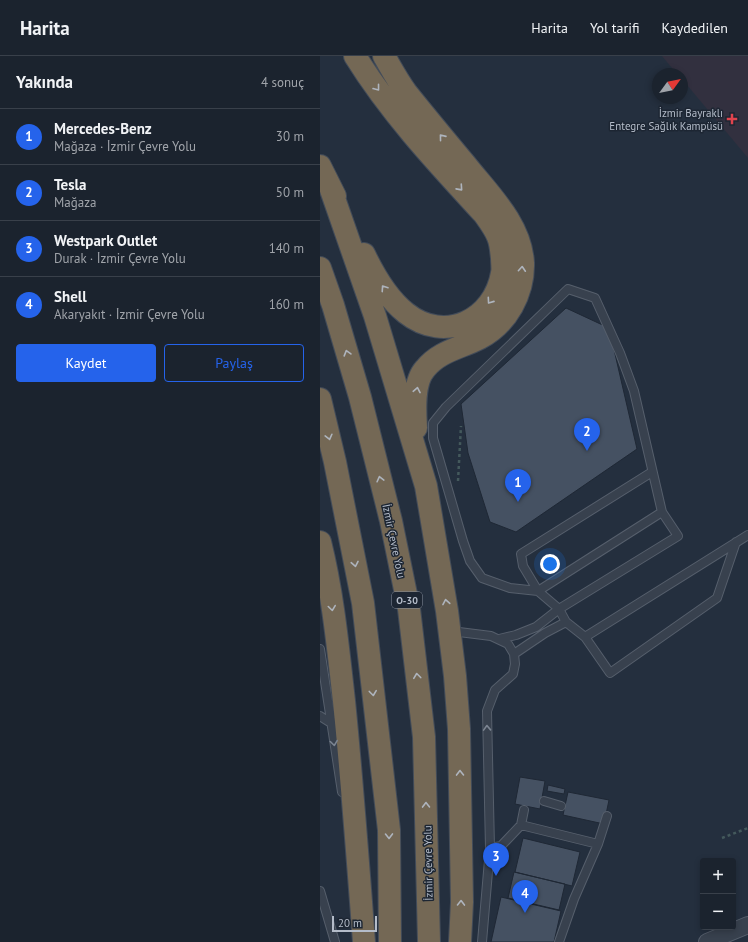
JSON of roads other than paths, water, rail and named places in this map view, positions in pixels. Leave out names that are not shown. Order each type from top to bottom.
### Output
[{"type":"highway","points":[[324,175],[372,271],[389,295],[406,313],[422,322],[440,328],[460,325],[478,316],[491,302],[503,272],[501,247],[492,226],[484,214],[409,129],[365,72],[355,56]]},
{"type":"highway","points":[[384,56],[405,91],[507,216],[520,243],[523,263],[522,276],[515,302],[498,326],[480,338],[444,353],[424,369],[419,382],[415,402],[418,457]]},
{"type":"highway","points":[[324,175],[375,316],[426,486],[450,631],[459,729],[462,902],[460,942]]},
{"type":"highway","name":"İzmir Çevre Yolu","points":[[320,268],[333,305],[360,397],[391,521],[409,609],[424,737],[429,942]]},
{"type":"highway","points":[[320,399],[335,462],[363,603],[389,830],[390,942]]},
{"type":"highway","points":[[320,542],[327,569],[339,658],[350,765],[364,942]]},
{"type":"street","points":[[707,942],[748,925]]},
{"type":"lane","points":[[499,639],[526,632],[543,622],[559,609],[678,536],[662,512],[634,391],[617,346],[595,298],[568,289],[446,407],[433,423],[433,438],[470,561],[482,578],[510,588],[538,592],[662,512]]},
{"type":"lane","points":[[652,472],[521,554],[523,566],[538,592],[559,609],[566,622],[585,637],[610,673],[717,598],[736,542]]},
{"type":"lane","points":[[585,637],[748,535]]},
{"type":"lane","points":[[514,654],[545,633],[566,622]]},
{"type":"lane","points":[[450,631],[479,633],[491,636],[508,644],[514,654],[515,664],[513,674],[495,690],[487,711],[490,848],[482,942]]},
{"type":"lane","points":[[320,649],[322,680],[344,800]]},
{"type":"lane","points":[[320,716],[331,723]]},
{"type":"lane","points":[[544,801],[561,806]]},
{"type":"lane","points":[[490,848],[501,846],[521,825],[524,810]]},
{"type":"lane","points":[[346,816],[361,901]]},
{"type":"lane","points":[[559,942],[574,899],[598,844],[607,816]]},
{"type":"lane","points":[[521,825],[598,844]]},
{"type":"lane","points":[[320,891],[335,942]]},
{"type":"place","name":"İzmir Bayraklı Entegre Sağlık Kampüsü","points":[[732,119]]},
{"type":"place","name":"Tesla","points":[[587,451]]},
{"type":"place","name":"Mercedes-Benz","points":[[518,502]]},
{"type":"place","name":"Westpark Outlet","points":[[496,876]]},
{"type":"place","name":"Shell","points":[[525,913]]}]
